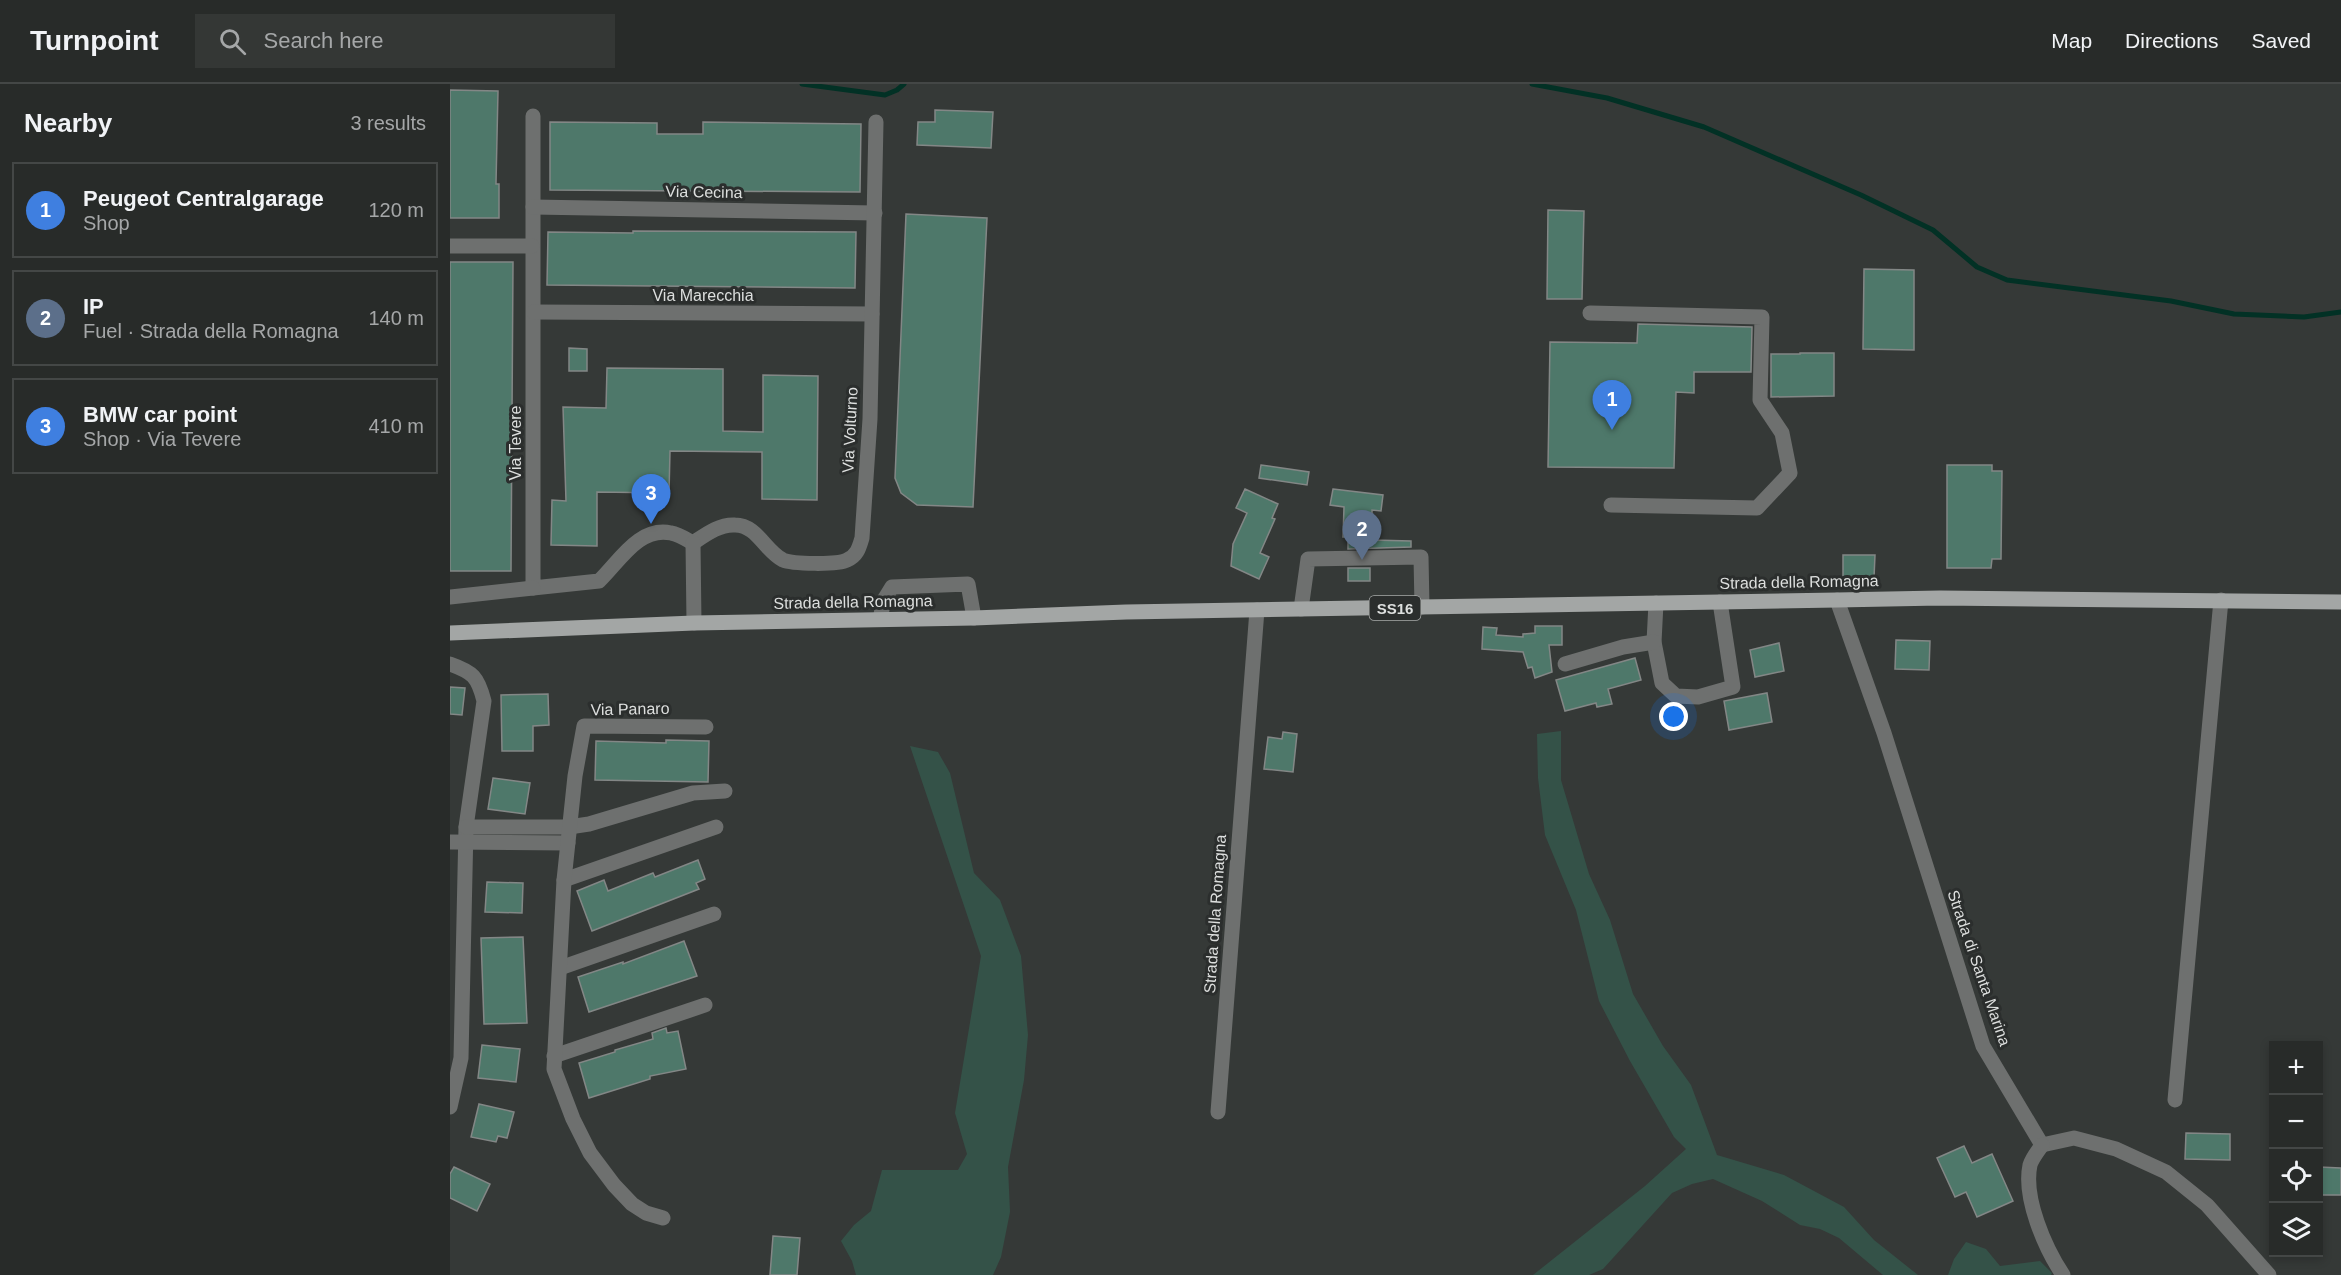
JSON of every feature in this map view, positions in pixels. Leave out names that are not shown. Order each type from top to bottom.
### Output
[{"type":"main road","name":"Strada della Romagna","points":[[450,633],[694,623],[1837,600],[2341,602]]},
{"type":"street","name":"Via Tevere","points":[[533,116],[533,588]]},
{"type":"street","name":"Via Volturno","points":[[693,543],[715,529],[736,524],[755,532],[772,552],[784,561],[846,562],[857,553],[862,538],[870,419],[876,122]]},
{"type":"street","name":"Via Cecina","points":[[533,207],[875,213]]},
{"type":"street","points":[[450,246],[532,246]]},
{"type":"street","name":"Via Marecchia","points":[[534,312],[872,314]]},
{"type":"street","points":[[1590,313],[1762,317],[1760,400],[1782,433],[1790,473],[1757,508],[1611,505]]},
{"type":"street","points":[[450,597],[599,581],[642,536],[659,531],[673,533],[693,543],[694,623]]},
{"type":"street","points":[[1301,609],[1308,559],[1410,557],[1421,557],[1422,607]]},
{"type":"street","points":[[880,619],[884,600],[892,587],[968,584],[974,618]]},
{"type":"street","name":"Strada di Santa Marina","points":[[1837,600],[1884,733],[1983,1046],[2042,1145]]},
{"type":"street","points":[[2175,1100],[2221,600]]},
{"type":"street","points":[[1656,603],[1654,642],[1662,683],[1676,696],[1698,697],[1733,687],[1720,602]]},
{"type":"street","name":"Strada della Romagna","points":[[1218,1112],[1257,610]]},
{"type":"street","points":[[1564,664],[1623,647],[1654,642]]},
{"type":"street","points":[[450,664],[467,670],[479,682],[484,700],[460,837],[455,1056],[450,1107]]},
{"type":"street","name":"Via Panaro","points":[[663,1218],[646,1213],[632,1204],[614,1185],[590,1153],[573,1119],[554,1069],[564,880],[569,827],[584,726],[705,727]]},
{"type":"street","points":[[460,837],[589,824],[693,794],[725,791]]},
{"type":"street","points":[[564,880],[716,827]]},
{"type":"street","points":[[460,837],[568,843]]},
{"type":"street","points":[[560,968],[714,914]]},
{"type":"street","points":[[554,1056],[705,1005]]},
{"type":"street","points":[[2063,1275],[2036,1218],[2030,1192],[2031,1164],[2042,1145],[2074,1138],[2116,1149],[2166,1172],[2207,1205],[2269,1275]]},
{"type":"green space","points":[[1561,731],[1561,780],[1589,874],[1610,920],[1633,994],[1663,1046],[1691,1085],[1717,1155],[1784,1175],[1844,1207],[1874,1240],[1918,1275],[1883,1275],[1839,1238],[1820,1229],[1800,1225],[1762,1201],[1713,1179],[1692,1184],[1672,1193],[1603,1269],[1589,1275],[1533,1275],[1645,1186],[1686,1149],[1674,1137],[1630,1061],[1599,1001],[1576,910],[1545,835],[1538,778],[1537,734]]},
{"type":"green space","points":[[910,746],[938,752],[950,773],[974,873],[1000,900],[1021,956],[1028,1035],[1024,1080],[1008,1167],[1010,1212],[1001,1257],[993,1275],[856,1275],[852,1261],[841,1241],[854,1225],[871,1211],[882,1170],[958,1170],[967,1154],[955,1113],[981,956]]},
{"type":"green space","points":[[1966,1242],[1986,1249],[2000,1266],[2040,1261],[2052,1273],[2051,1275],[1948,1275],[1954,1259]]},
{"type":"building","points":[[450,90],[498,91],[496,184],[499,184],[499,218],[450,218]]},
{"type":"building","points":[[935,110],[993,112],[991,148],[917,145],[918,122],[935,122]]},
{"type":"building","points":[[550,122],[657,123],[657,134],[703,134],[703,122],[861,124],[860,192],[550,190]]},
{"type":"building","points":[[1548,210],[1584,211],[1582,299],[1547,299]]},
{"type":"building","points":[[906,214],[987,218],[973,507],[917,505],[901,493],[895,478]]},
{"type":"building","points":[[633,231],[856,232],[855,288],[547,285],[548,232],[633,233]]},
{"type":"building","points":[[450,262],[513,262],[511,571],[450,571]]},
{"type":"building","points":[[1864,269],[1914,270],[1914,350],[1863,349]]},
{"type":"building","points":[[1638,324],[1752,327],[1751,372],[1694,372],[1694,393],[1676,392],[1674,468],[1548,467],[1550,342],[1637,343]]},
{"type":"building","points":[[569,348],[587,349],[587,371],[569,371]]},
{"type":"building","points":[[1834,353],[1834,396],[1771,397],[1771,354]]},
{"type":"building","points":[[607,368],[723,369],[723,431],[763,432],[763,375],[818,376],[817,500],[762,499],[762,452],[670,451],[669,493],[597,492],[597,546],[551,545],[552,500],[566,501],[563,407],[606,408]]},
{"type":"building","points":[[1261,465],[1309,472],[1307,485],[1259,478]]},
{"type":"building","points":[[1947,465],[1992,465],[1992,471],[2002,471],[2001,559],[1992,559],[1991,568],[1947,568]]},
{"type":"building","points":[[1245,489],[1278,504],[1272,518],[1275,519],[1260,553],[1269,557],[1259,579],[1231,566],[1233,544],[1247,513],[1236,508]]},
{"type":"building","points":[[1333,489],[1383,495],[1381,511],[1372,510],[1372,540],[1411,541],[1411,547],[1348,549],[1348,537],[1343,537],[1344,507],[1330,505]]},
{"type":"building","points":[[1843,555],[1875,555],[1874,578],[1843,577]]},
{"type":"building","points":[[1348,568],[1370,568],[1370,581],[1348,581]]},
{"type":"building","points":[[1535,626],[1562,626],[1562,645],[1549,645],[1552,672],[1535,678],[1532,667],[1528,668],[1523,652],[1482,649],[1483,627],[1497,628],[1496,635],[1523,637],[1523,634],[1535,633]]},
{"type":"building","points":[[1896,640],[1930,641],[1929,670],[1895,669]]},
{"type":"building","points":[[1779,643],[1784,671],[1755,677],[1750,650]]},
{"type":"building","points":[[1635,658],[1641,680],[1608,689],[1612,704],[1597,707],[1596,703],[1565,711],[1556,680]]},
{"type":"building","points":[[450,687],[465,688],[462,715],[450,714]]},
{"type":"building","points":[[1767,693],[1772,722],[1729,730],[1724,701]]},
{"type":"building","points":[[548,694],[549,725],[533,726],[533,751],[502,751],[501,695]]},
{"type":"building","points":[[1283,732],[1297,734],[1293,772],[1264,769],[1268,737],[1282,739]]},
{"type":"building","points":[[666,740],[709,741],[708,782],[595,780],[596,741],[666,743]]},
{"type":"building","points":[[493,778],[530,783],[525,814],[488,809]]},
{"type":"building","points":[[698,860],[705,879],[696,883],[699,889],[592,931],[577,891],[604,880],[608,891],[653,873],[655,877]]},
{"type":"building","points":[[487,882],[523,883],[522,913],[485,912]]},
{"type":"building","points":[[523,937],[527,1023],[484,1024],[481,938]]},
{"type":"building","points":[[684,941],[697,976],[589,1012],[578,977],[623,962],[623,964]]},
{"type":"building","points":[[666,1028],[667,1033],[678,1031],[686,1069],[650,1076],[650,1079],[589,1098],[579,1063],[653,1039],[652,1033]]},
{"type":"building","points":[[482,1045],[520,1049],[516,1082],[478,1078]]},
{"type":"building","points":[[479,1104],[514,1112],[507,1138],[498,1136],[496,1142],[471,1137]]},
{"type":"building","points":[[2186,1133],[2230,1134],[2230,1160],[2185,1159]]},
{"type":"building","points":[[1964,1146],[1972,1163],[1992,1154],[2013,1201],[1977,1217],[1966,1192],[1955,1197],[1937,1158]]},
{"type":"building","points":[[454,1167],[490,1184],[477,1211],[450,1198],[450,1174]]},
{"type":"building","points":[[2323,1167],[2341,1168],[2341,1195],[2323,1195]]},
{"type":"building","points":[[773,1236],[800,1238],[797,1275],[770,1275]]},
{"type":"waterway","points":[[802,84],[885,95],[904,84]]},
{"type":"waterway","points":[[1532,84],[1607,98],[1704,127],[1861,195],[1933,230],[1977,267],[2007,280],[2171,301],[2234,314],[2304,317],[2341,312]]},
{"type":"place","name":"Peugeot Centralgarage","points":[[1612,430]]},
{"type":"place","name":"BMW car point","points":[[651,524]]},
{"type":"place","name":"IP","points":[[1362,560]]}]
